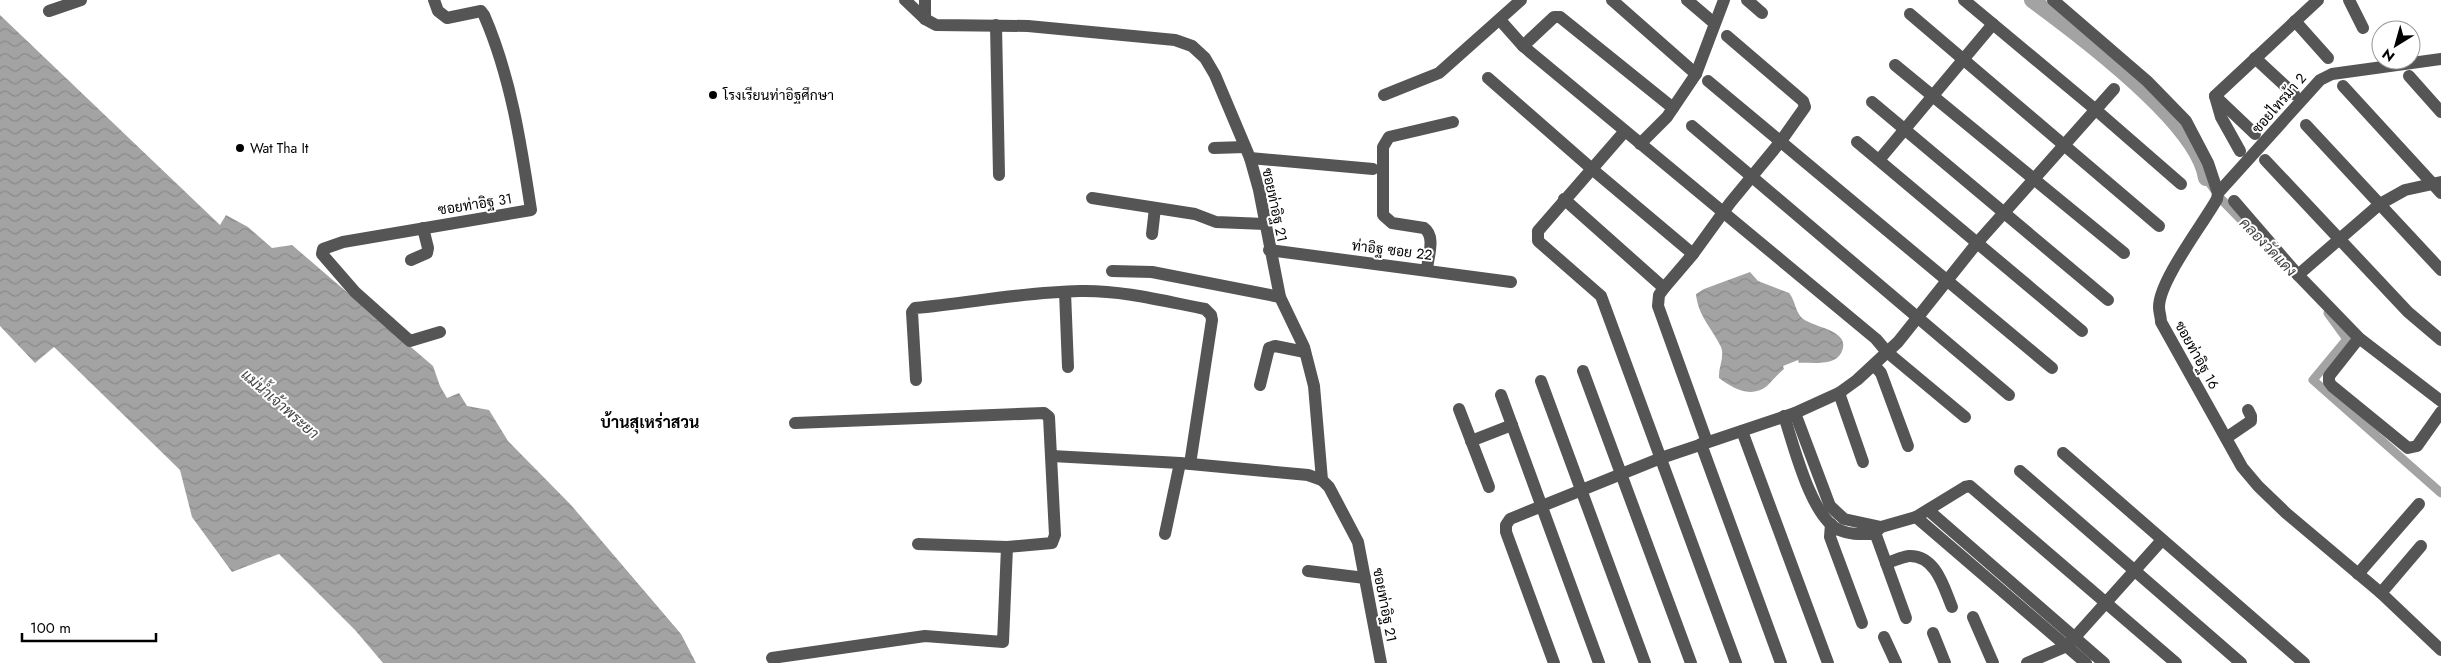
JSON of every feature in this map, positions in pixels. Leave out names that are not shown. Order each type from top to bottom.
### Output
[{"type":"street","points":[[49,12],[82,0]]},
{"type":"street","name":"ซอยท่าอิฐ 31","points":[[434,0],[438,11],[447,18],[474,12],[480,12],[484,15],[506,76],[518,128],[531,210],[343,242],[326,246],[322,254],[354,292],[410,341],[440,332]]},
{"type":"street","name":"ซอยท่าอิฐ 21","points":[[905,0],[926,19],[936,25],[1028,26],[1175,40],[1192,46],[1205,58],[1215,75],[1247,153],[1259,190],[1269,250],[1280,297],[1305,352],[1314,386],[1322,480],[1329,487],[1358,542],[1381,663]]},
{"type":"street","points":[[925,0],[926,19]]},
{"type":"street","points":[[1384,96],[1439,73],[1521,0]]},
{"type":"street","points":[[1612,0],[1696,74]]},
{"type":"street","points":[[1687,0],[1714,23]]},
{"type":"street","points":[[1640,144],[1673,108],[1696,74],[1724,0]]},
{"type":"street","points":[[1747,0],[1762,13]]},
{"type":"street","points":[[1964,0],[2181,184]]},
{"type":"street","points":[[2053,0],[2147,81],[2186,121],[2208,163],[2218,193]]},
{"type":"street","points":[[2215,96],[2318,0]]},
{"type":"street","points":[[2349,0],[2363,28]]},
{"type":"street","points":[[1910,14],[2159,226]]},
{"type":"street","points":[[1523,46],[1554,18],[1560,17],[1673,108]]},
{"type":"street","points":[[1500,20],[1523,46],[1876,339],[1887,352],[1965,418]]},
{"type":"street","points":[[2295,21],[2328,58]]},
{"type":"street","points":[[1878,160],[1993,24]]},
{"type":"street","points":[[996,25],[999,175]]},
{"type":"street","points":[[1727,36],[1803,101],[1805,107],[1781,141],[1751,177],[1693,254],[1664,288],[1659,295],[1658,306],[1782,663]]},
{"type":"street","points":[[2255,58],[2294,94]]},
{"type":"street","name":"ซอยไทรม้า 2","points":[[2218,193],[2320,80],[2332,74],[2441,59]]},
{"type":"street","points":[[1895,65],[2124,253]]},
{"type":"street","points":[[2409,76],[2441,112]]},
{"type":"street","points":[[1488,78],[1693,254]]},
{"type":"street","points":[[1708,81],[2052,368]]},
{"type":"street","points":[[2343,86],[2438,186]]},
{"type":"street","points":[[1554,663],[1506,524],[1510,518],[1661,458],[1790,414],[1838,393],[1874,365],[1898,342],[1977,243],[2114,89]]},
{"type":"street","points":[[2215,96],[2255,134]]},
{"type":"street","points":[[2215,96],[2221,117],[2240,151]]},
{"type":"street","points":[[1872,102],[2108,300]]},
{"type":"street","points":[[1427,270],[1431,239],[1429,231],[1424,228],[1392,223],[1383,216],[1383,147],[1389,137],[1453,122]]},
{"type":"street","points":[[2306,125],[2441,270]]},
{"type":"street","points":[[1692,126],[2008,395]]},
{"type":"street","points":[[1625,131],[1538,230],[1536,236],[1538,241],[1601,296],[1736,663]]},
{"type":"street","points":[[1857,142],[2082,331]]},
{"type":"street","points":[[1214,148],[1373,169]]},
{"type":"street","points":[[2265,160],[2408,312],[2441,340]]},
{"type":"street","points":[[2298,274],[2380,204],[2405,190],[2438,186]]},
{"type":"street","name":"ซอยท่าอิฐ 16","points":[[2218,193],[2217,199],[2162,290],[2159,306],[2162,322],[2242,467],[2258,486],[2381,593],[2441,650]]},
{"type":"street","points":[[1092,198],[1195,214],[1216,222],[1265,224]]},
{"type":"street","points":[[1564,200],[1664,288]]},
{"type":"street","points":[[2234,201],[2298,274],[2359,338],[2441,401]]},
{"type":"street","points":[[1152,234],[1155,208]]},
{"type":"street","points":[[411,260],[426,253],[428,248],[423,228]]},
{"type":"street","name":"ท่าอิฐ ซอย 22","points":[[1269,250],[1511,282]]},
{"type":"street","points":[[1112,270],[1152,272],[1280,297]]},
{"type":"street","points":[[1066,292],[1068,367]]},
{"type":"street","points":[[916,380],[912,312],[915,308],[1066,292],[1118,293],[1205,308],[1212,315],[1185,464],[1166,534]]},
{"type":"street","points":[[2359,338],[2329,376],[2329,382],[2332,386],[2408,448],[2417,446],[2437,427],[2441,412]]},
{"type":"street","points":[[1260,385],[1269,348],[1275,346],[1305,352]]},
{"type":"street","points":[[1874,365],[1880,373],[1908,446]]},
{"type":"street","points":[[1583,371],[1691,663]]},
{"type":"street","points":[[1541,381],[1644,663]]},
{"type":"street","points":[[1838,393],[1863,462]]},
{"type":"street","points":[[1501,395],[1599,663]]},
{"type":"street","points":[[1459,408],[1489,487]]},
{"type":"street","points":[[2226,438],[2251,421],[2252,416],[2248,410]]},
{"type":"street","points":[[795,423],[1044,413],[1049,417],[1055,535],[1052,543],[1007,547],[918,544]]},
{"type":"street","points":[[1790,414],[1814,501],[1819,512],[1831,524],[1850,534],[1876,528],[1916,517],[1965,487],[1974,488],[2176,663]]},
{"type":"street","points":[[1790,414],[1830,506],[1844,519],[1876,528]]},
{"type":"street","points":[[1471,441],[1512,425]]},
{"type":"street","points":[[1742,431],[1828,663]]},
{"type":"street","points":[[2063,453],[2162,540],[2289,658],[2304,663]]},
{"type":"street","points":[[1052,456],[1185,464],[1308,475],[1322,480]]},
{"type":"street","points":[[2020,471],[2241,663]]},
{"type":"street","points":[[2358,574],[2419,504]]},
{"type":"street","points":[[1928,510],[1978,561],[2071,642],[2104,663]]},
{"type":"street","points":[[1916,517],[1978,561]]},
{"type":"street","points":[[1831,524],[1830,537],[1862,623]]},
{"type":"street","points":[[1876,528],[1886,563],[1906,618]]},
{"type":"street","points":[[2027,663],[2042,660],[2071,642],[2162,540]]},
{"type":"street","points":[[2381,593],[2421,546]]},
{"type":"street","points":[[772,658],[925,636],[1003,642],[1007,547]]},
{"type":"street","points":[[1886,563],[1909,556],[1929,564],[1936,570],[1952,607]]},
{"type":"street","points":[[1308,572],[1365,578]]},
{"type":"street","points":[[1973,617],[1993,663]]},
{"type":"street","points":[[1933,633],[1946,663]]},
{"type":"street","points":[[1884,637],[1896,663]]},
{"type":"street","points":[[2071,642],[2086,663]]},
{"type":"water","name":"แม่น้ำเจ้าพระยา","points":[[0,15],[220,225],[226,215],[248,227],[272,248],[292,245],[433,366],[440,386],[447,398],[459,393],[467,406],[489,410],[508,441],[571,505],[681,634],[696,663],[383,663],[355,630],[279,554],[232,572],[192,517],[180,470],[54,347],[35,363],[0,326]]},
{"type":"water","points":[[1750,272],[1758,281],[1789,293],[1799,314],[1806,321],[1836,333],[1841,338],[1843,344],[1839,356],[1829,362],[1799,363],[1798,360],[1783,366],[1784,369],[1767,386],[1755,392],[1742,391],[1719,378],[1722,355],[1721,347],[1699,309],[1696,294],[1704,289]]},
{"type":"waterway","name":"คลองวัดแดง","points":[[2032,0],[2105,56],[2159,106],[2182,132],[2198,156],[2206,178]]},
{"type":"waterway","name":"คลองวัดแดง","points":[[2206,178],[2221,199],[2257,236]]},
{"type":"waterway","name":"คลองวัดแดง","points":[[2328,313],[2347,339],[2313,380],[2441,493]]},
{"type":"place","name":"โรงเรียนท่าอิฐศึกษา","points":[[713,95]]},
{"type":"place","name":"Wat Tha It","points":[[240,148]]},
{"type":"district","name":"บ้านสุเหร่าสวน","points":[[650,422]]}]
